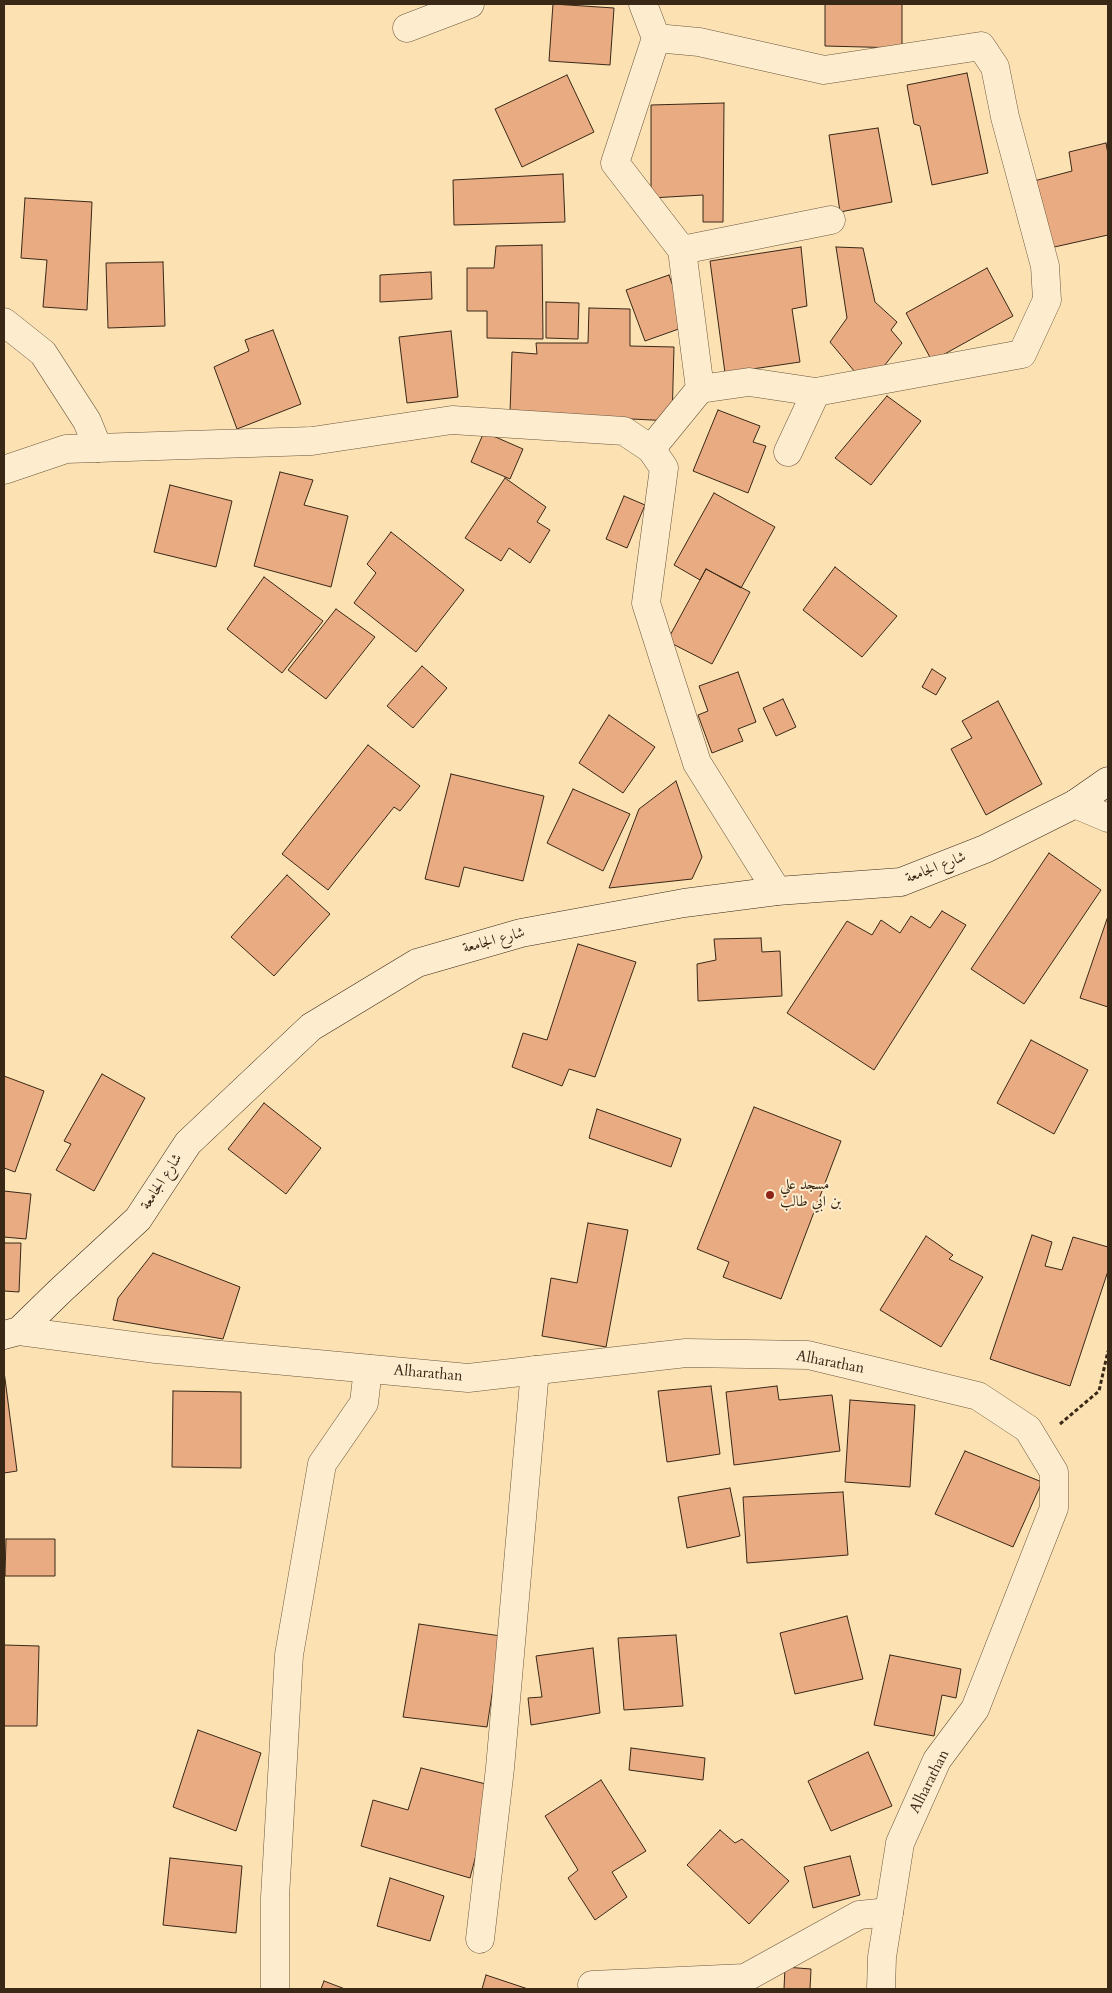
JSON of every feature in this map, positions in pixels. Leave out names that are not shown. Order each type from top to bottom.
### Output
[{"type":"street","points":[[407,28],[470,4]]},
{"type":"street","points":[[643,4],[656,38],[615,163],[682,250],[700,390]]},
{"type":"street","points":[[651,449],[700,390],[749,382],[816,392],[1022,354],[1047,300],[1044,266],[1005,117],[995,66],[980,46],[824,70],[699,42],[656,38]]},
{"type":"street","points":[[682,250],[831,220]]},
{"type":"street","points":[[4,322],[43,353],[87,421],[98,448]]},
{"type":"street","points":[[788,452],[816,392]]},
{"type":"street","points":[[4,470],[66,449],[312,441],[452,420],[624,431],[651,449],[664,468],[646,603],[696,763],[777,891]]},
{"type":"street","name":"شارع الجامعة","points":[[12,1333],[138,1219],[188,1144],[311,1027],[417,963],[522,933],[684,903],[777,891],[901,882],[986,849],[1075,804],[1108,782]]},
{"type":"street","points":[[1075,804],[1108,818]]},
{"type":"street","name":"Alharathan","points":[[12,1333],[156,1349],[468,1378],[686,1353],[808,1356],[978,1396],[1028,1428],[1054,1472],[1054,1508],[975,1709],[938,1760],[900,1843],[882,1957],[881,1989]]},
{"type":"street","points":[[275,1989],[275,1897],[289,1655],[322,1464],[364,1403],[368,1369]]},
{"type":"street","points":[[480,1939],[501,1758],[535,1370]]},
{"type":"street","points":[[592,1985],[744,1978],[859,1916],[889,1912]]},
{"type":"path","points":[[1037,1444],[1099,1391],[1108,1351]]},
{"type":"building","points":[[553,4],[614,8],[610,65],[549,61]]},
{"type":"building","points":[[825,4],[902,4],[902,48],[825,46]]},
{"type":"building","points":[[967,73],[988,173],[932,185],[920,126],[914,124],[907,85]]},
{"type":"building","points":[[567,75],[594,132],[522,167],[495,109]]},
{"type":"building","points":[[724,103],[723,222],[703,222],[703,195],[651,198],[651,105]]},
{"type":"building","points":[[878,128],[892,202],[840,212],[829,135]]},
{"type":"building","points":[[1106,143],[1108,154],[1108,235],[1050,248],[1034,181],[1072,171],[1069,152]]},
{"type":"building","points":[[563,174],[565,222],[454,225],[453,180]]},
{"type":"building","points":[[25,198],[92,202],[87,310],[43,307],[47,260],[21,258]]},
{"type":"building","points":[[542,245],[543,339],[487,338],[487,311],[467,311],[467,268],[494,268],[496,246]]},
{"type":"building","points":[[801,247],[807,306],[792,309],[800,362],[725,373],[710,261]]},
{"type":"building","points":[[836,247],[863,248],[875,302],[897,322],[891,330],[902,343],[881,370],[855,372],[830,342],[847,318]]},
{"type":"building","points":[[163,262],[165,326],[108,328],[106,263]]},
{"type":"building","points":[[987,268],[1013,316],[932,361],[906,313]]},
{"type":"building","points":[[431,272],[432,299],[380,302],[380,275]]},
{"type":"building","points":[[669,275],[687,326],[645,341],[626,290]]},
{"type":"building","points":[[546,302],[579,303],[578,339],[546,338]]},
{"type":"building","points":[[589,308],[630,309],[630,346],[674,347],[672,421],[510,413],[512,352],[537,354],[536,343],[588,343]]},
{"type":"building","points":[[273,330],[301,404],[237,429],[214,367],[249,351],[245,340]]},
{"type":"building","points":[[451,331],[458,397],[407,403],[399,337]]},
{"type":"building","points":[[887,396],[921,421],[871,485],[835,458]]},
{"type":"building","points":[[718,410],[760,426],[753,442],[766,446],[748,493],[693,471]]},
{"type":"building","points":[[484,432],[523,449],[510,479],[471,462]]},
{"type":"building","points":[[280,472],[313,480],[304,505],[348,516],[331,587],[254,566]]},
{"type":"building","points":[[505,478],[546,507],[537,522],[550,530],[530,563],[509,548],[501,561],[465,538]]},
{"type":"building","points":[[170,485],[232,501],[216,567],[154,552]]},
{"type":"building","points":[[714,493],[775,527],[741,588],[706,569],[700,580],[674,565]]},
{"type":"building","points":[[624,496],[645,505],[627,548],[606,539]]},
{"type":"building","points":[[391,532],[464,590],[416,652],[354,603],[376,573],[367,564]]},
{"type":"building","points":[[835,567],[897,616],[862,657],[803,610]]},
{"type":"building","points":[[706,569],[750,592],[712,664],[667,641]]},
{"type":"building","points":[[264,577],[323,621],[282,673],[227,629]]},
{"type":"building","points":[[336,609],[375,637],[326,699],[288,670]]},
{"type":"building","points":[[422,666],[447,688],[413,728],[387,706]]},
{"type":"building","points":[[932,669],[946,678],[936,695],[922,687]]},
{"type":"building","points":[[738,672],[756,722],[738,729],[743,741],[712,753],[698,715],[708,711],[699,686]]},
{"type":"building","points":[[783,699],[796,727],[776,736],[763,708]]},
{"type":"building","points":[[998,701],[1042,784],[986,815],[951,749],[972,738],[962,721]]},
{"type":"building","points":[[609,715],[655,747],[623,793],[579,763]]},
{"type":"building","points":[[368,745],[420,786],[400,811],[394,807],[328,890],[282,854]]},
{"type":"building","points":[[451,774],[544,796],[523,881],[464,867],[459,887],[425,879]]},
{"type":"building","points":[[676,781],[702,857],[692,879],[609,888],[639,809]]},
{"type":"building","points":[[573,789],[630,814],[603,871],[547,843]]},
{"type":"building","points":[[1049,853],[1101,890],[1024,1004],[971,969]]},
{"type":"building","points":[[287,875],[330,914],[274,976],[231,937]]},
{"type":"building","points":[[942,911],[966,925],[874,1070],[787,1013],[847,921],[872,935],[881,920],[900,933],[911,916],[930,928]]},
{"type":"building","points":[[1108,916],[1108,1007],[1080,998]]},
{"type":"building","points":[[761,938],[762,952],[780,951],[782,996],[698,1001],[697,964],[716,960],[714,939]]},
{"type":"building","points":[[578,944],[636,962],[595,1077],[569,1069],[562,1086],[512,1067],[523,1033],[547,1040]]},
{"type":"building","points":[[1031,1040],[1088,1070],[1054,1134],[997,1103]]},
{"type":"building","points":[[102,1074],[145,1098],[94,1191],[56,1170],[71,1144],[64,1141]]},
{"type":"building","points":[[4,1076],[44,1091],[15,1172],[4,1168]]},
{"type":"building","points":[[264,1103],[321,1148],[286,1194],[228,1149]]},
{"type":"building","name":"مسجد علي بن ابي طالب","points":[[754,1107],[841,1141],[781,1299],[723,1277],[729,1262],[697,1249]]},
{"type":"building","points":[[597,1109],[681,1139],[671,1167],[589,1138]]},
{"type":"building","points":[[4,1191],[31,1194],[26,1239],[4,1237]]},
{"type":"building","points":[[588,1223],[628,1230],[606,1347],[542,1336],[551,1278],[577,1283]]},
{"type":"building","points":[[1032,1235],[1052,1242],[1045,1266],[1062,1270],[1073,1237],[1108,1247],[1108,1271],[1070,1386],[990,1359]]},
{"type":"building","points":[[926,1236],[953,1255],[949,1259],[983,1277],[941,1347],[880,1310]]},
{"type":"building","points":[[4,1243],[21,1243],[19,1292],[4,1291]]},
{"type":"building","points":[[153,1253],[240,1287],[223,1339],[113,1320],[118,1298]]},
{"type":"building","points":[[4,1371],[17,1471],[4,1473]]},
{"type":"building","points":[[711,1386],[720,1454],[667,1462],[658,1391]]},
{"type":"building","points":[[777,1386],[779,1400],[832,1395],[840,1451],[734,1465],[726,1392]]},
{"type":"building","points":[[173,1391],[241,1392],[241,1468],[172,1467]]},
{"type":"building","points":[[850,1400],[915,1405],[910,1487],[845,1482]]},
{"type":"building","points":[[965,1451],[1042,1482],[1013,1547],[935,1514]]},
{"type":"building","points":[[730,1488],[740,1536],[687,1548],[678,1497]]},
{"type":"building","points":[[843,1492],[848,1555],[747,1563],[743,1497]]},
{"type":"building","points":[[6,1539],[55,1539],[55,1576],[5,1576]]},
{"type":"building","points":[[847,1616],[863,1679],[795,1694],[780,1633]]},
{"type":"building","points":[[419,1624],[501,1636],[487,1727],[403,1717]]},
{"type":"building","points":[[676,1635],[683,1706],[624,1710],[618,1638]]},
{"type":"building","points":[[4,1645],[39,1646],[37,1726],[4,1726]]},
{"type":"building","points":[[593,1648],[600,1713],[531,1725],[528,1698],[542,1697],[536,1656]]},
{"type":"building","points":[[890,1655],[961,1669],[956,1698],[942,1695],[934,1736],[874,1725]]},
{"type":"building","points":[[198,1730],[261,1753],[236,1831],[173,1807]]},
{"type":"building","points":[[631,1748],[705,1758],[703,1780],[629,1770]]},
{"type":"building","points":[[868,1752],[892,1806],[831,1831],[808,1781]]},
{"type":"building","points":[[421,1768],[494,1786],[470,1878],[361,1846],[373,1800],[408,1810]]},
{"type":"building","points":[[601,1780],[646,1851],[612,1872],[627,1897],[595,1920],[568,1878],[578,1870],[545,1816]]},
{"type":"building","points":[[720,1830],[735,1843],[742,1839],[789,1881],[749,1924],[687,1865]]},
{"type":"building","points":[[850,1856],[860,1895],[813,1908],[804,1867]]},
{"type":"building","points":[[170,1858],[242,1866],[236,1933],[163,1925]]},
{"type":"building","points":[[390,1878],[444,1896],[430,1941],[377,1926]]},
{"type":"building","points":[[785,1967],[811,1969],[810,1989],[784,1989]]},
{"type":"building","points":[[486,1975],[528,1989],[482,1989]]},
{"type":"building","points":[[324,1981],[345,1989],[321,1989]]},
{"type":"place","name":"مسجد علي بن ابي طالب","points":[[770,1195]]}]
